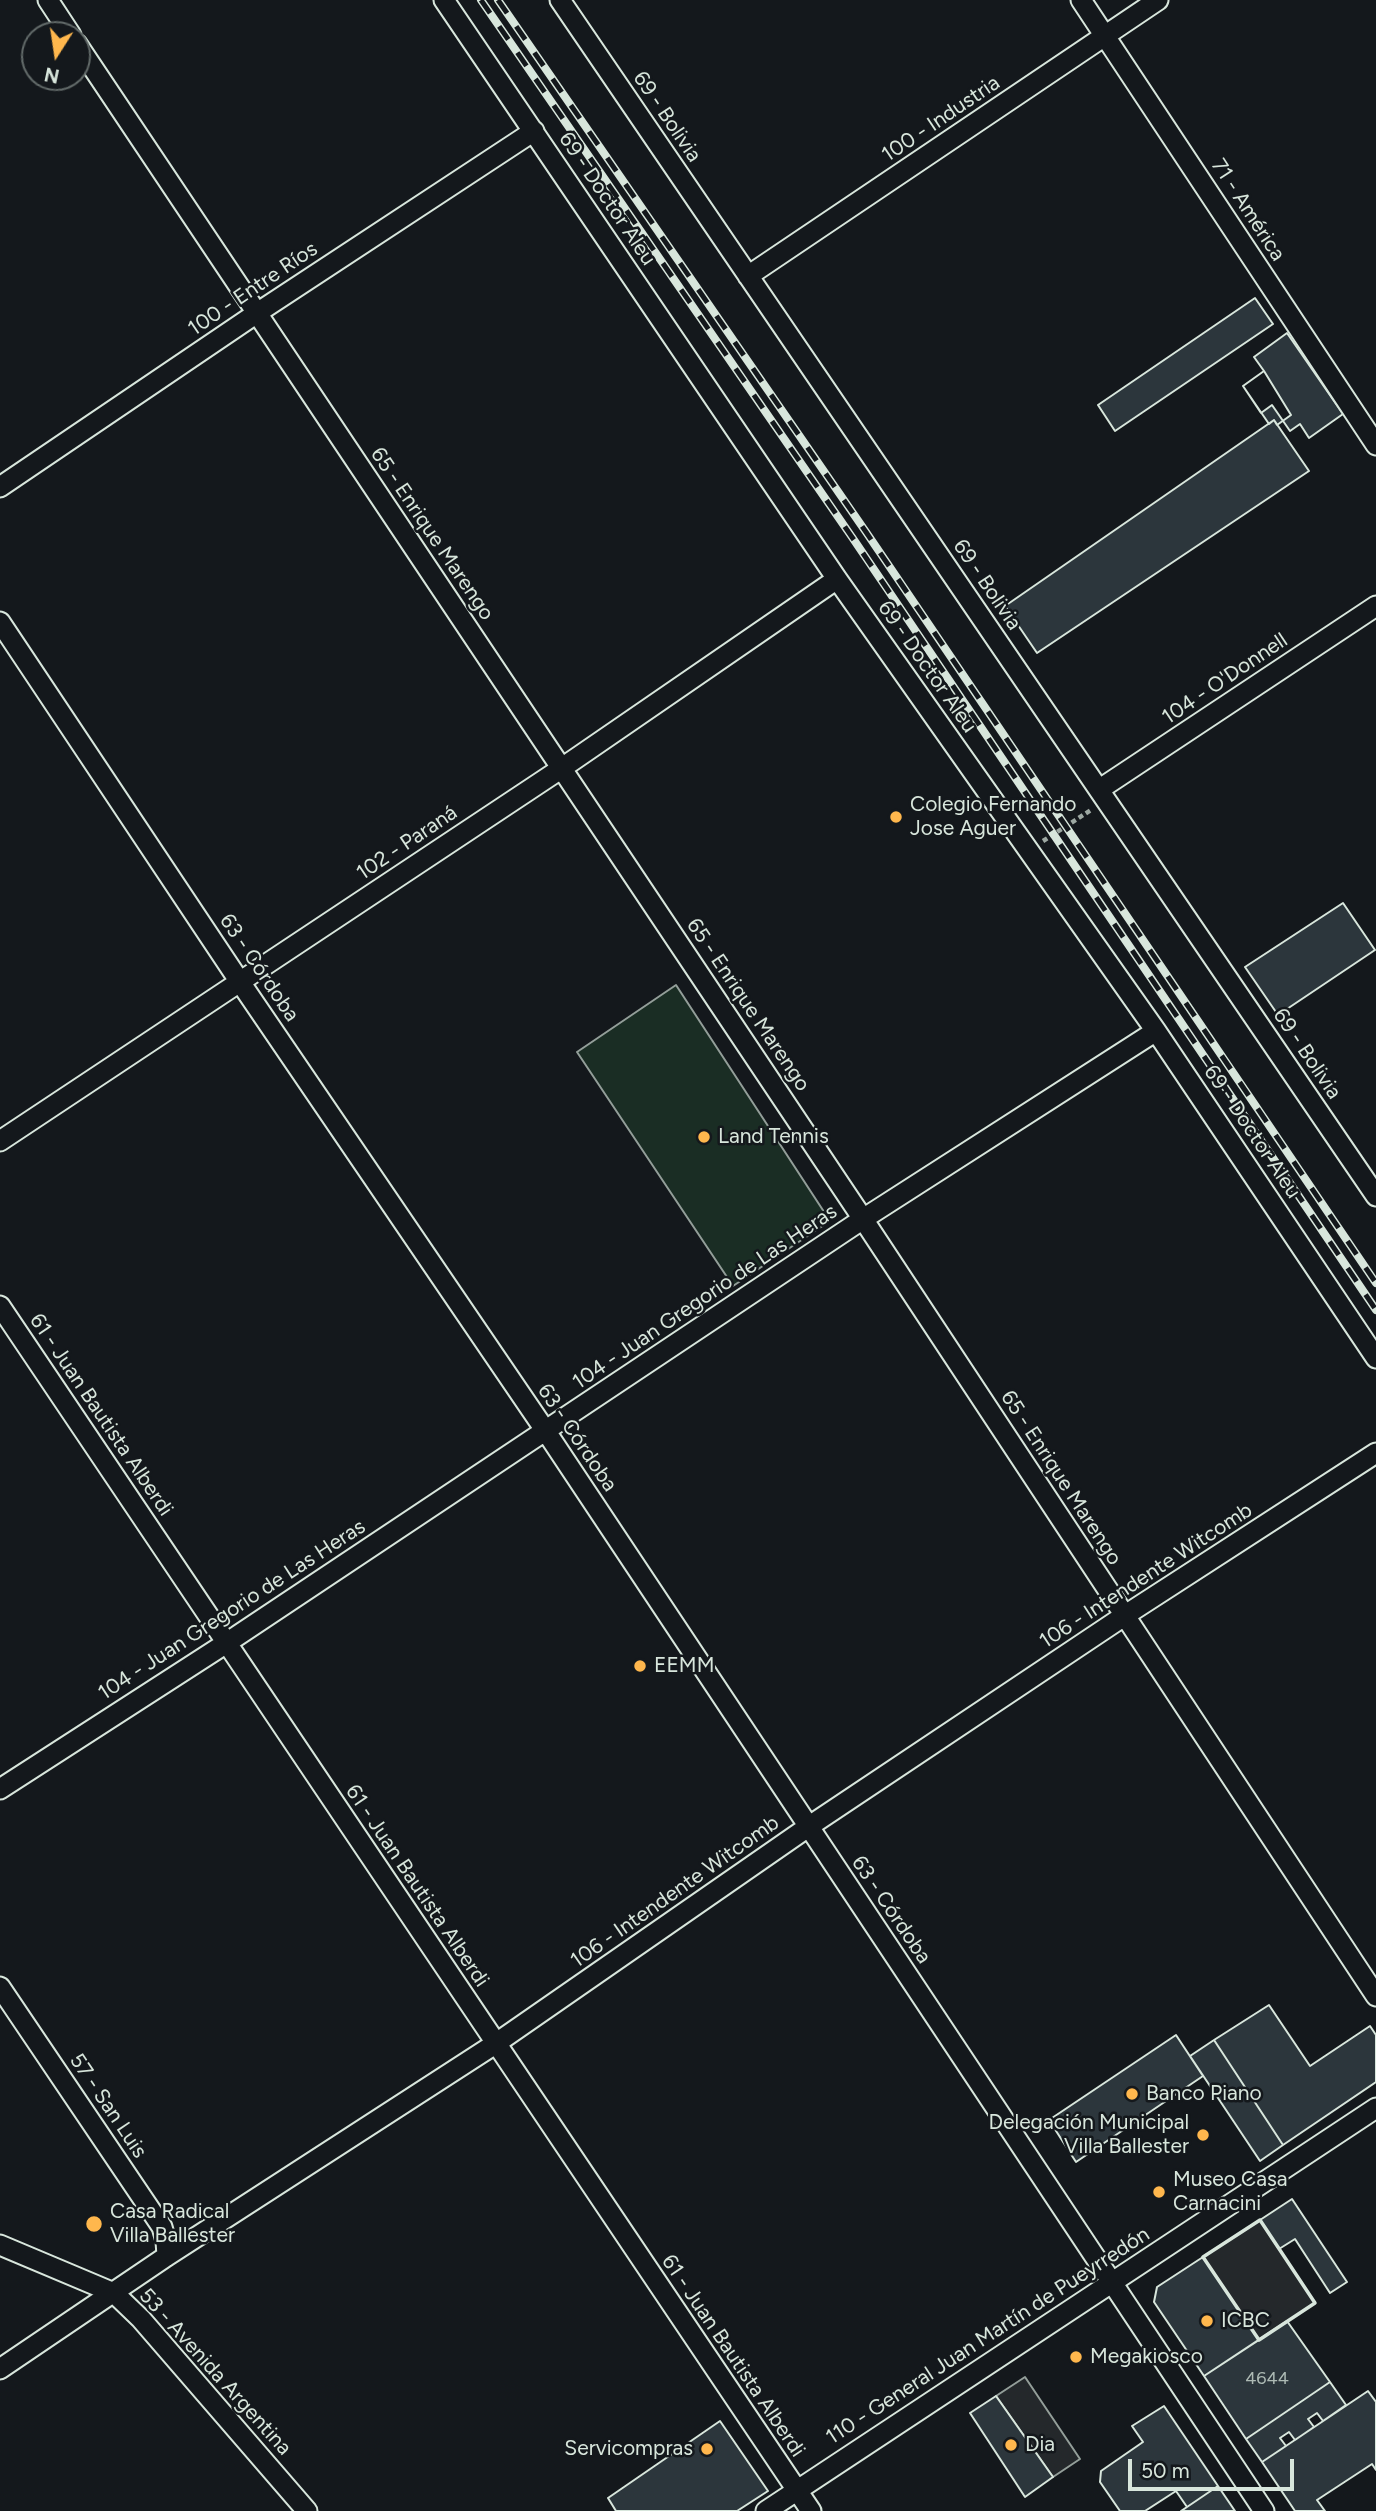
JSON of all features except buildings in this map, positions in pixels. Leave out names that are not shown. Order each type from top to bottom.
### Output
[{"type":"street","points":[[48,0],[62,21]]},
{"type":"street","name":"69 - Doctor Aleu","points":[[444,0],[837,579],[1156,1031],[1376,1358]]},
{"type":"street","name":"69 - Bolivia","points":[[560,0],[1376,1196]]},
{"type":"street","name":"71 - América","points":[[1081,0],[1376,445]]},
{"type":"street","name":"100 - Industria","points":[[748,276],[1158,0]]},
{"type":"street","name":"65 - Enrique Marengo","points":[[91,65],[863,1219],[1376,1996]]},
{"type":"street","name":"100 - Entre Ríos","points":[[0,486],[534,131]]},
{"type":"street","name":"102 - Paraná","points":[[0,1141],[562,768],[837,579]]},
{"type":"street","name":"104 - O'Donnell","points":[[1103,794],[1376,606]]},
{"type":"street","name":"63 - Córdoba","points":[[0,622],[240,982],[545,1430],[1265,2511]]},
{"type":"street","name":"104 - Juan Gregorio de Las Heras","points":[[0,1789],[228,1642],[863,1219],[1156,1031]]},
{"type":"street","name":"61 - Juan Bautista Alberdi","points":[[0,1306],[811,2511]]},
{"type":"street","name":"106 - Intendente Witcomb","points":[[0,2369],[167,2256],[495,2044],[808,1827],[1124,1616],[1376,1453]]},
{"type":"street","name":"57 - San Luis","points":[[0,1987],[162,2227],[167,2256]]},
{"type":"street","name":"110 - General Juan Martín de Pueyrredón","points":[[766,2511],[1376,2108]]},
{"type":"street","name":"53 - Avenida Argentina","points":[[0,2245],[114,2293],[141,2319],[307,2511]]},
{"type":"path","points":[[1030,850],[1103,794]]},
{"type":"green space","name":"Land Tennis","points":[[676,985],[830,1221],[733,1286],[577,1052]]},
{"type":"shaded area","points":[[1260,2220],[1315,2303],[1259,2340],[1203,2257]]},
{"type":"shaded area","points":[[1025,2377],[1080,2459],[1053,2477],[996,2396]]},
{"type":"railway","points":[[481,0],[854,540],[1376,1310]]},
{"type":"railway","points":[[498,0],[866,532],[1376,1283]]},
{"type":"wall","points":[[1260,2220],[1315,2303],[1259,2340],[1203,2257],[1260,2220]]},
{"type":"place","name":"Colegio Fernando Jose Aguer","points":[[896,817]]},
{"type":"place","name":"Land Tennis","points":[[704,1137]]},
{"type":"place","name":"EEMM","points":[[640,1666]]},
{"type":"place","name":"Banco Piano","points":[[1132,2094]]},
{"type":"place","name":"Delegación Municipal Villa Ballester","points":[[1203,2135]]},
{"type":"place","name":"Museo Casa Carnacini","points":[[1159,2192]]},
{"type":"place","name":"Casa Radical Villa Ballester","points":[[94,2224]]},
{"type":"place","name":"ICBC","points":[[1207,2321]]},
{"type":"place","name":"Megakiosco","points":[[1076,2357]]},
{"type":"place","name":"Dia","points":[[1011,2445]]},
{"type":"place","name":"Servicompras","points":[[707,2449]]}]
